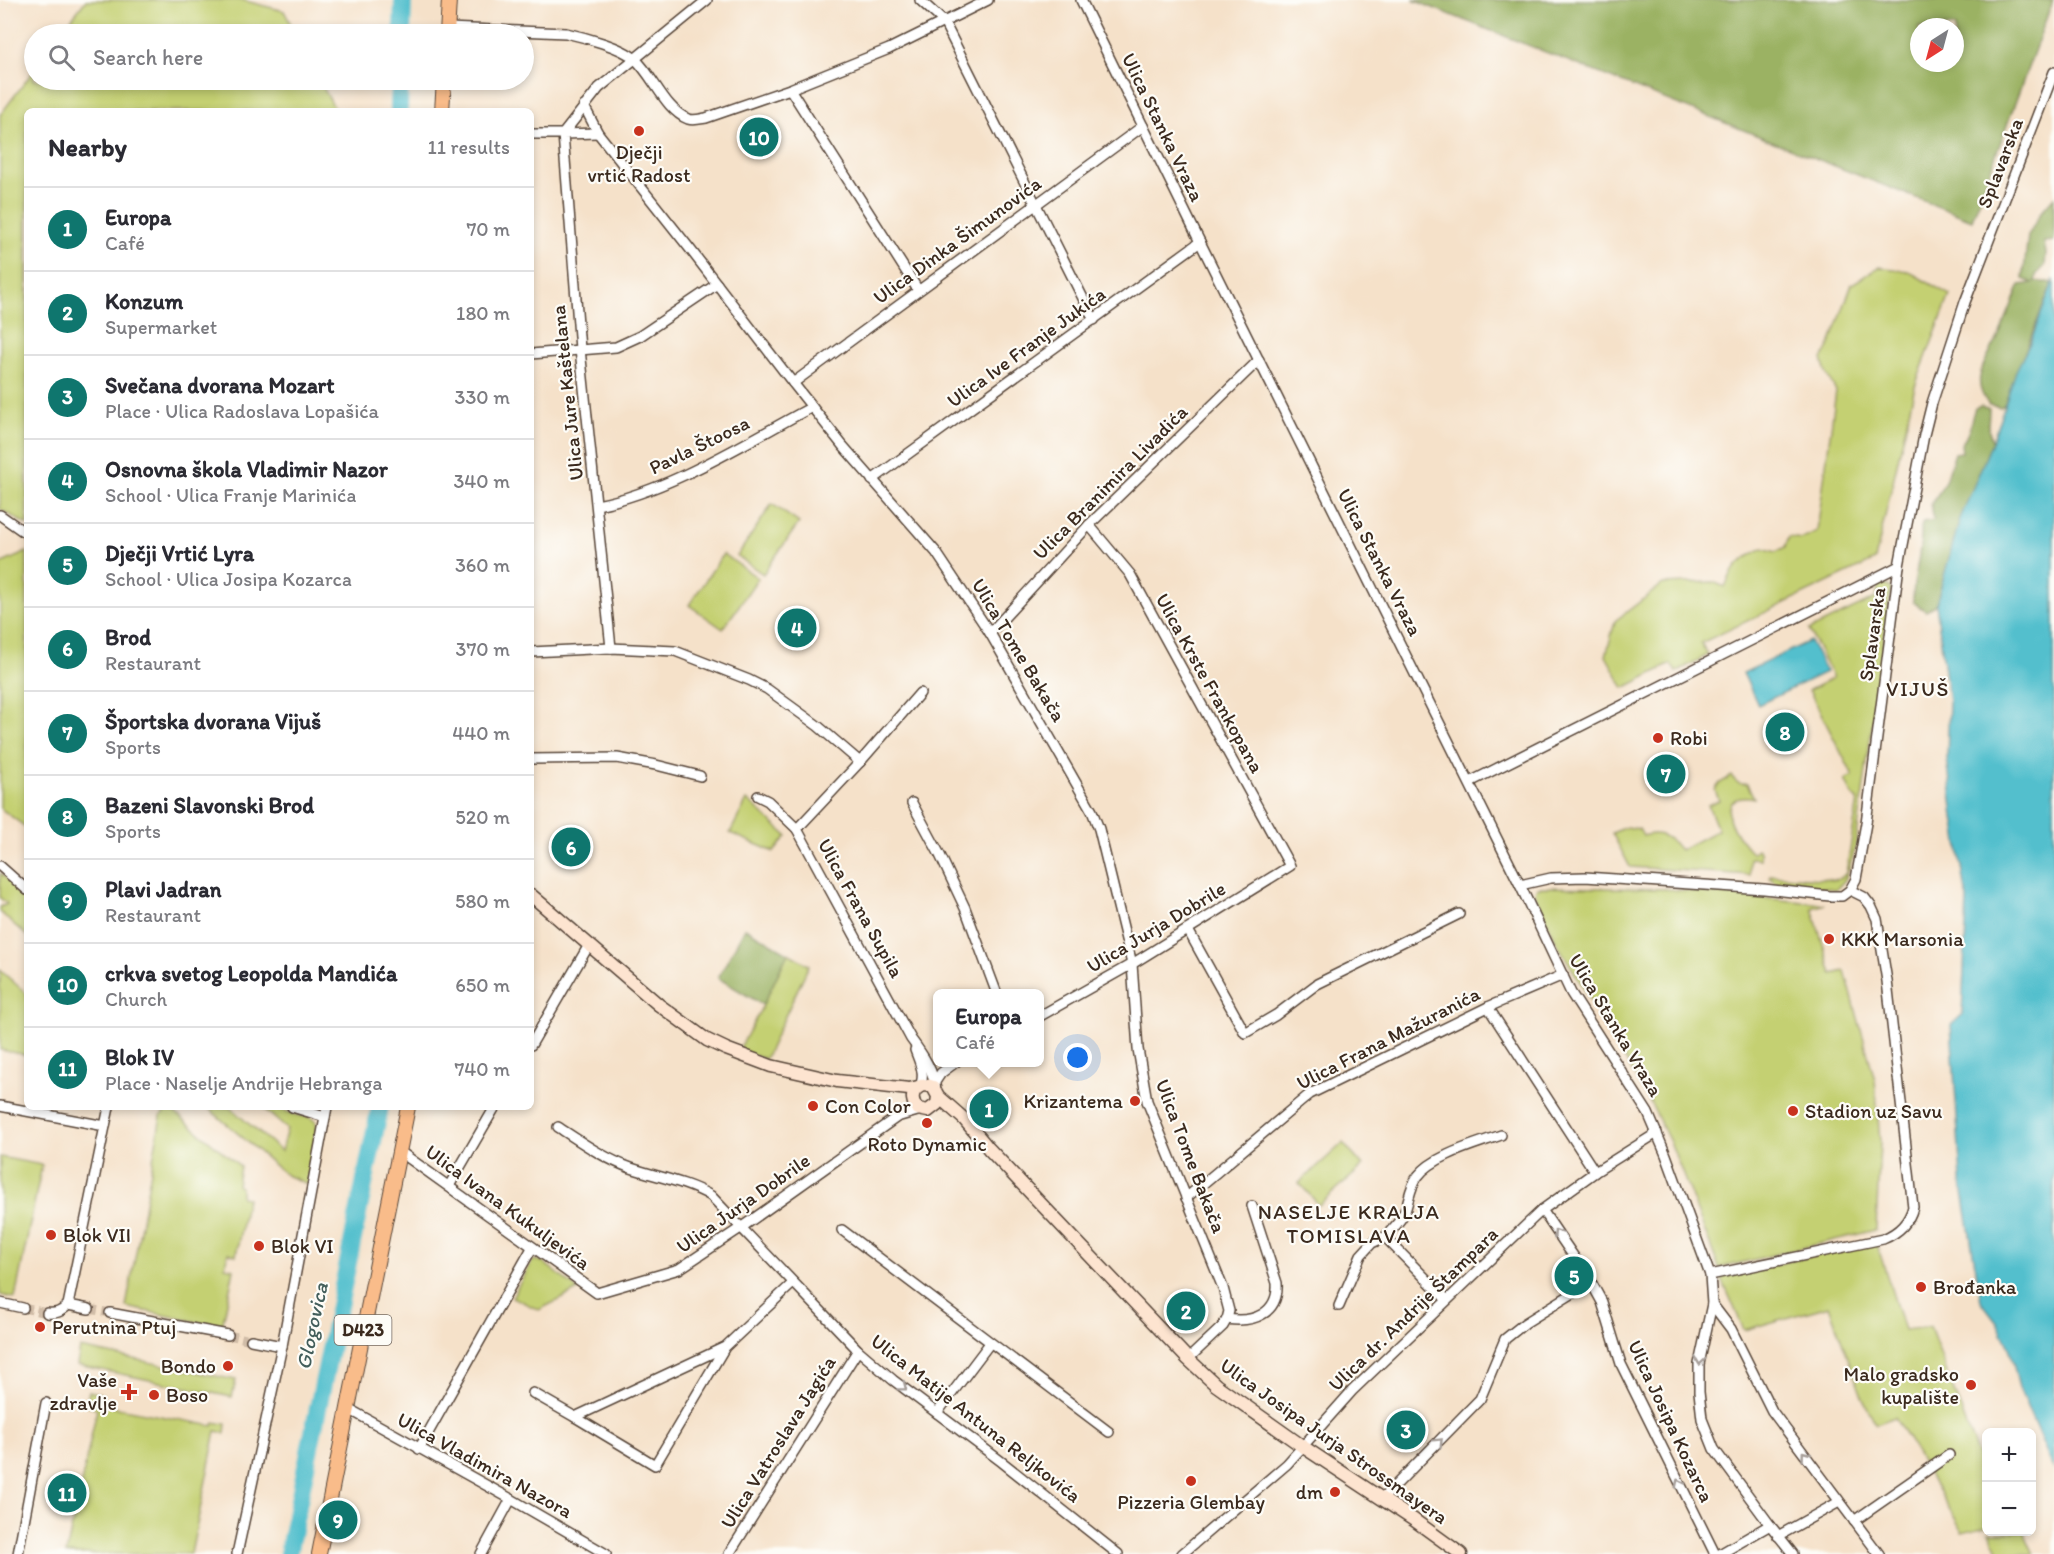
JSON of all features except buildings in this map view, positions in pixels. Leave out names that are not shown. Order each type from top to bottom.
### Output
[{"type":"main road","points":[[447,24],[449,0]]},
{"type":"main road","points":[[442,108],[443,90]]},
{"type":"main road","name":"Ulica Josipa Jurja Strossmayera","points":[[534,898],[684,1024],[726,1049],[771,1066],[837,1081],[909,1089],[929,1085],[937,1089],[989,1149],[1188,1359],[1216,1385],[1302,1446],[1383,1498],[1461,1554]]},
{"type":"main road","name":"Ulica Josipa Jurja Strossmayera","points":[[871,1086],[912,1099],[915,1106],[926,1110],[939,1110],[947,1113],[989,1149]]},
{"type":"main road","points":[[912,1099],[913,1092],[919,1086]]},
{"type":"main road","points":[[926,1110],[937,1104],[937,1089]]},
{"type":"main road","name":"D423","points":[[319,1554],[407,1110]]},
{"type":"street","points":[[563,134],[599,88],[707,0]]},
{"type":"street","points":[[920,0],[944,22],[1094,321]]},
{"type":"street","points":[[534,32],[566,33],[593,40],[635,58],[673,108],[689,120],[706,118],[790,89],[889,49],[988,0]]},
{"type":"street","name":"Ulica Stanka Vraza","points":[[1082,0],[1200,242],[1521,885],[1571,993],[1648,1113],[1710,1275],[1712,1304],[1699,1364],[1702,1419],[1714,1449],[1793,1554]]},
{"type":"street","name":"Splavarska","points":[[1850,890],[1856,879],[1866,823],[1899,566],[1924,435],[1935,393],[1965,302],[2054,72]]},
{"type":"street","points":[[790,89],[918,290]]},
{"type":"street","name":"Ulica Tome Bakača","points":[[584,106],[598,133],[793,383],[872,480],[936,552],[990,633],[1092,811],[1099,829],[1132,964],[1143,1086],[1152,1116],[1223,1288],[1229,1311],[1227,1319]]},
{"type":"street","name":"Ulica Dinka Šimunovića","points":[[793,383],[1143,126]]},
{"type":"street","points":[[534,134],[598,133]]},
{"type":"street","name":"Ulica Jure Kaštelana","points":[[563,134],[580,349],[611,648]]},
{"type":"street","name":"Ulica Ive Franje Jukića","points":[[872,480],[1200,242]]},
{"type":"street","points":[[534,354],[615,346],[640,336],[717,284]]},
{"type":"street","name":"Ulica Branimira Livadića","points":[[990,633],[1089,525],[1259,360]]},
{"type":"street","name":"Pavla Štoosa","points":[[597,504],[639,494],[668,482],[813,407]]},
{"type":"street","points":[[0,515],[24,532]]},
{"type":"street","name":"Ulica Krste Frankopana","points":[[1089,525],[1130,574],[1290,866]]},
{"type":"street","points":[[1470,782],[1899,566]]},
{"type":"street","points":[[534,652],[611,648],[675,651],[766,689],[818,726],[860,762]]},
{"type":"street","name":"Ulica Frana Supila","points":[[920,693],[797,829],[911,1039],[928,1065],[937,1089]]},
{"type":"street","points":[[534,759],[617,758],[700,776]]},
{"type":"street","points":[[758,796],[768,801],[797,829]]},
{"type":"street","points":[[912,803],[965,908],[995,989]]},
{"type":"street","points":[[0,866],[24,887]]},
{"type":"street","name":"Ulica Jurja Dobrile","points":[[1044,1014],[1132,964],[1290,866]]},
{"type":"street","points":[[1521,885],[1551,878],[1585,876],[1830,896],[1842,896],[1850,890],[1864,897],[1871,906],[1877,919],[1895,1053],[1913,1207],[1911,1215],[1901,1228],[1883,1239],[1710,1275]]},
{"type":"street","points":[[1188,930],[1245,1033],[1276,1016],[1317,984],[1459,914]]},
{"type":"street","points":[[534,1040],[589,945]]},
{"type":"street","name":"Ulica Frana Mažuranića","points":[[1186,1198],[1310,1094],[1488,1007],[1563,975]]},
{"type":"street","points":[[1488,1007],[1595,1172]]},
{"type":"street","name":"Ulica Frana Supila","points":[[911,1039],[923,1073],[919,1086]]},
{"type":"street","points":[[937,1089],[941,1073],[949,1067]]},
{"type":"street","name":"Ulica Jurja Dobrile","points":[[597,1293],[679,1269],[897,1118],[912,1099]]},
{"type":"street","points":[[0,1106],[105,1126]]},
{"type":"street","points":[[46,1312],[54,1314],[62,1311],[68,1305],[108,1110]]},
{"type":"street","points":[[449,1186],[493,1110]]},
{"type":"street","name":"Ulica Jurja Dobrile","points":[[897,1118],[926,1110]]},
{"type":"street","points":[[237,1554],[282,1346],[326,1112]]},
{"type":"street","name":"Ulica Matije Antuna Reljkovića","points":[[558,1127],[603,1155],[629,1167],[699,1189],[721,1205],[858,1350],[893,1380],[1002,1462],[1118,1554]]},
{"type":"street","name":"Ulica dr. Andrije Štampara","points":[[1182,1554],[1287,1464],[1352,1391],[1542,1210],[1595,1172],[1657,1133]]},
{"type":"street","points":[[1339,1306],[1361,1255],[1372,1243],[1384,1237],[1398,1223],[1418,1176],[1435,1162],[1501,1136]]},
{"type":"street","name":"Ulica Ivana Kukuljevića","points":[[399,1151],[597,1293]]},
{"type":"street","points":[[1188,1359],[1223,1326],[1227,1319],[1251,1320],[1263,1314],[1269,1309],[1278,1291],[1252,1206]]},
{"type":"street","name":"Ulica Josipa Kozarca","points":[[1542,1210],[1602,1302],[1622,1364],[1715,1554]]},
{"type":"street","points":[[842,1230],[1109,1432]]},
{"type":"street","points":[[1384,1237],[1447,1300]]},
{"type":"street","points":[[419,1449],[532,1248]]},
{"type":"street","points":[[1383,1498],[1480,1399],[1505,1339],[1590,1282]]},
{"type":"street","points":[[533,1394],[655,1465],[725,1347],[793,1283]]},
{"type":"street","points":[[0,1303],[23,1308]]},
{"type":"street","points":[[1712,1304],[1731,1329],[1772,1412],[1879,1554]]},
{"type":"street","points":[[68,1305],[89,1309]]},
{"type":"street","points":[[110,1313],[228,1335]]},
{"type":"street","points":[[251,1340],[282,1346]]},
{"type":"street","points":[[937,1413],[990,1343]]},
{"type":"street","points":[[575,1417],[725,1347]]},
{"type":"street","name":"Ulica Vatroslava Jagića","points":[[729,1554],[858,1350]]},
{"type":"street","points":[[18,1554],[46,1403]]},
{"type":"street","name":"Ulica Vladimira Nazora","points":[[347,1408],[606,1554]]},
{"type":"street","points":[[1854,1521],[1949,1455]]},
{"type":"street","points":[[481,1554],[511,1499]]},
{"type":"street","points":[[1778,1536],[1839,1502]]},
{"type":"street","points":[[1720,1554],[1770,1525]]},
{"type":"green space","points":[[86,0],[242,0],[284,11],[291,24],[68,24]]},
{"type":"green space","points":[[1413,0],[2053,0],[1972,220]]},
{"type":"green space","points":[[24,83],[24,90],[324,90],[334,108],[24,108],[24,523],[0,509],[0,115]]},
{"type":"green space","points":[[2054,197],[2054,241],[2044,242],[2045,266],[2036,275],[2035,282],[2052,284],[2004,405],[2000,407],[1989,405],[1980,386],[1982,368],[2020,285],[2033,283],[2023,279],[2028,236],[2041,212]]},
{"type":"green space","points":[[1879,267],[1908,271],[1950,295],[1915,386],[1875,560],[1701,643],[1708,655],[1676,672],[1671,664],[1624,688],[1606,656],[1615,621],[1663,584],[1713,582],[1725,587],[1735,567],[1749,556],[1763,548],[1776,552],[1785,547],[1789,537],[1801,539],[1817,531],[1836,391],[1826,373],[1822,359],[1830,345],[1852,284]]},
{"type":"green space","points":[[1981,406],[1989,409],[1988,427],[1992,442],[1960,520],[1936,604],[1926,611],[1913,602],[1921,527],[1923,522],[1934,520],[1931,504],[1943,485],[1955,453],[1962,452],[1961,444],[1968,432],[1975,408]]},
{"type":"green space","points":[[772,504],[799,523],[763,574],[737,556]]},
{"type":"green space","points":[[24,553],[24,826],[0,808],[0,564]]},
{"type":"green space","points":[[723,554],[758,578],[723,629],[689,605]]},
{"type":"green space","points":[[1884,584],[1891,588],[1855,850],[1845,880],[1836,889],[1776,883],[1770,875],[1833,880],[1841,878],[1846,873],[1858,800],[1853,796],[1845,780],[1853,776],[1809,690],[1833,678],[1809,630],[1876,598],[1879,585]]},
{"type":"green space","points":[[1732,776],[1738,783],[1747,784],[1754,798],[1734,800],[1729,810],[1731,823],[1738,836],[1752,853],[1757,849],[1760,852],[1760,859],[1750,858],[1750,875],[1630,867],[1612,833],[1627,827],[1639,829],[1643,836],[1655,834],[1664,836],[1680,850],[1718,830],[1708,805],[1719,800],[1715,790],[1720,783]]},
{"type":"green space","points":[[747,800],[787,836],[774,852],[730,833]]},
{"type":"green space","points":[[0,873],[24,893],[24,933],[0,912],[0,907],[7,904],[0,898]]},
{"type":"green space","points":[[1537,887],[1666,889],[1825,904],[1812,908],[1832,974],[1845,971],[1875,1080],[1880,1142],[1876,1230],[1719,1268],[1671,1144],[1647,1096],[1558,945],[1536,898]]},
{"type":"green space","points":[[745,928],[788,953],[763,1005],[718,978]]},
{"type":"green space","points":[[788,953],[809,965],[765,1059],[739,1050],[763,1005]]},
{"type":"green space","points":[[0,970],[24,991],[24,1054],[0,1050]]},
{"type":"green space","points":[[166,1110],[172,1110],[240,1166],[237,1185],[241,1188],[241,1197],[247,1198],[236,1255],[228,1253],[225,1267],[234,1269],[222,1327],[126,1307],[161,1116]]},
{"type":"green space","points":[[210,1110],[233,1110],[281,1151],[287,1129],[265,1110],[283,1110],[309,1117],[315,1121],[317,1126],[307,1184],[286,1175]]},
{"type":"green space","points":[[1343,1143],[1363,1166],[1319,1205],[1299,1183]]},
{"type":"green space","points":[[0,1157],[42,1165],[15,1298],[0,1295]]},
{"type":"green space","points":[[1876,1241],[1904,1330],[1930,1327],[1982,1466],[1982,1527],[1963,1532],[1895,1417],[1876,1424],[1863,1399],[1829,1306],[1744,1330],[1721,1277]]},
{"type":"green space","points":[[535,1260],[543,1262],[578,1290],[539,1310],[512,1297]]},
{"type":"green space","points":[[80,1348],[236,1380],[232,1397],[77,1365]]},
{"type":"green space","points":[[89,1391],[102,1394],[101,1400],[108,1402],[107,1406],[213,1426],[214,1422],[226,1424],[225,1433],[216,1431],[191,1554],[66,1554],[97,1409],[86,1406]]},
{"type":"green space","points":[[1991,1536],[2026,1536],[2034,1554],[2001,1554]]},
{"type":"water","points":[[2054,279],[2054,1470],[2019,1388],[2010,1350],[1997,1322],[1981,1301],[1961,1180],[1951,1025],[1962,1015],[1967,899],[1947,758],[1949,702],[1936,604],[1960,519],[1992,442],[2016,371],[2031,341]]},
{"type":"water","points":[[1810,641],[1826,672],[1758,705],[1743,673]]},
{"type":"waterway","name":"Glogovica","points":[[402,24],[403,0]]},
{"type":"waterway","name":"Glogovica","points":[[399,108],[400,90]]},
{"type":"waterway","name":"Glogovica","points":[[288,1554],[379,1110]]},
{"type":"tunnel","points":[[23,1308],[47,1313]]},
{"type":"tunnel","points":[[89,1309],[110,1313]]},
{"type":"tunnel","points":[[228,1335],[251,1340]]},
{"type":"place","name":"Dječji vrtić Radost","points":[[639,131]]},
{"type":"place","name":"crkva svetog Leopolda Mandića","points":[[759,137]]},
{"type":"place","name":"Osnovna škola Vladimir Nazor","points":[[797,628]]},
{"type":"place","name":"Bazeni Slavonski Brod","points":[[1785,732]]},
{"type":"place","name":"Robi","points":[[1658,738]]},
{"type":"place","name":"Športska dvorana Vijuš","points":[[1666,774]]},
{"type":"place","name":"Brod","points":[[571,847]]},
{"type":"place","name":"KKK Marsonia","points":[[1829,939]]},
{"type":"place","name":"Krizantema","points":[[1135,1101]]},
{"type":"place","name":"Con Color","points":[[813,1106]]},
{"type":"place","name":"Europa","points":[[989,1109]]},
{"type":"place","name":"Stadion uz Savu","points":[[1793,1111]]},
{"type":"place","name":"Roto Dynamic","points":[[927,1123]]},
{"type":"place","name":"Blok VII","points":[[51,1235]]},
{"type":"place","name":"Blok VI","points":[[259,1246]]},
{"type":"place","name":"Dječji Vrtić Lyra","points":[[1574,1276]]},
{"type":"place","name":"Brođanka","points":[[1921,1287]]},
{"type":"place","name":"Konzum","points":[[1186,1311]]},
{"type":"place","name":"Perutnina Ptuj","points":[[40,1327]]},
{"type":"place","name":"Bondo","points":[[228,1366]]},
{"type":"place","name":"Malo gradsko kupalište","points":[[1971,1385]]},
{"type":"place","name":"Vaše zdravlje","points":[[129,1392]]},
{"type":"place","name":"Boso","points":[[154,1395]]},
{"type":"place","name":"Svečana dvorana Mozart","points":[[1406,1430]]},
{"type":"place","name":"Pizzeria Glembay","points":[[1191,1481]]},
{"type":"place","name":"dm","points":[[1335,1492]]},
{"type":"place","name":"Blok IV","points":[[67,1493]]},
{"type":"place","name":"Plavi Jadran","points":[[338,1520]]},
{"type":"district","name":"VIJUŠ","points":[[1918,689]]},
{"type":"district","name":"NASELJE KRALJA TOMISLAVA","points":[[1349,1224]]}]
